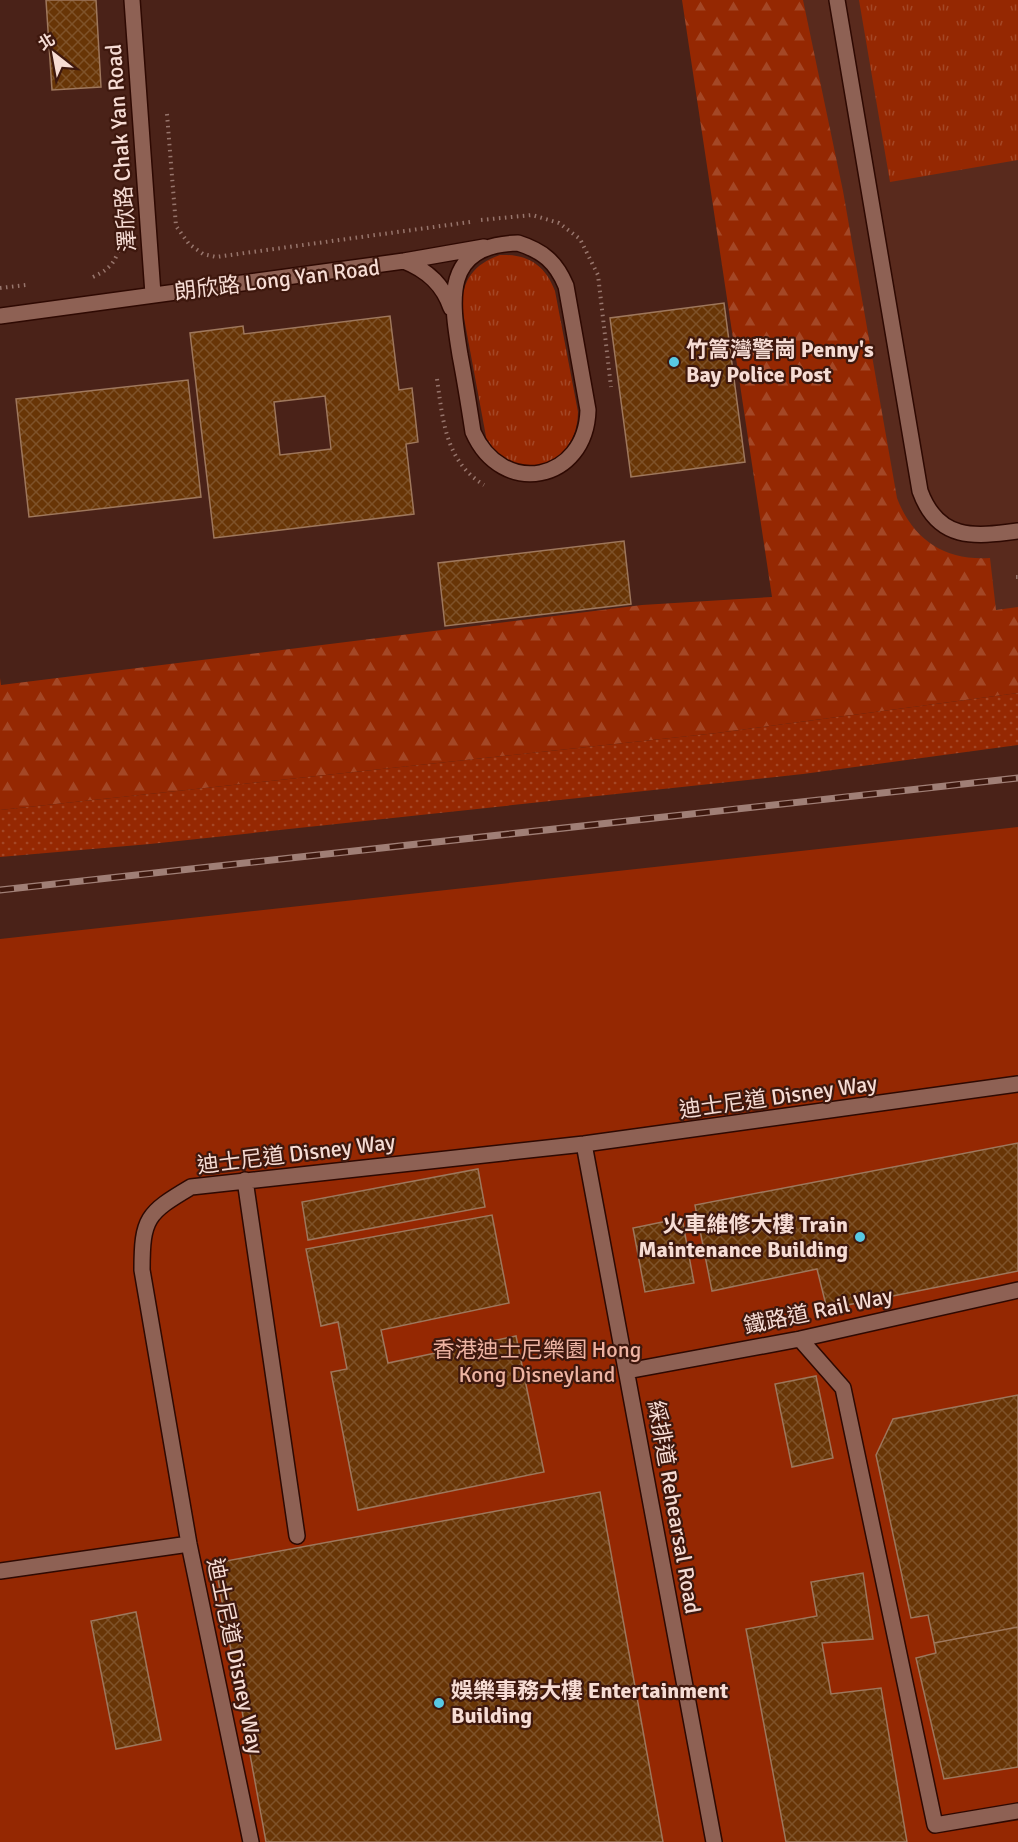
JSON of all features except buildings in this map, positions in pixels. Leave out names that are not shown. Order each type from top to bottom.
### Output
[{"type":"street","name":"澤欣路 Chak Yan Road","points":[[132,0],[153,294]]},
{"type":"street","points":[[837,0],[920,491],[931,514],[950,529],[974,535],[1018,531]]},
{"type":"street","name":"朗欣路 Long Yan Road","points":[[0,316],[404,261],[501,244]]},
{"type":"street","points":[[501,244],[526,246],[548,257],[559,270],[566,286],[588,410],[588,425],[583,440],[568,460],[553,469],[536,474],[517,473],[500,466],[488,457],[473,432],[453,315],[453,291],[463,267],[473,256],[501,244]]},
{"type":"street","points":[[404,261],[423,270],[440,285],[453,315]]},
{"type":"street","name":"迪士尼道 Disney Way","points":[[251,1842],[189,1544],[142,1270],[142,1234],[158,1206],[191,1187],[584,1144],[1018,1084]]},
{"type":"street","name":"綵排道 Rehearsal Road","points":[[584,1144],[714,1842]]},
{"type":"street","points":[[245,1180],[297,1536]]},
{"type":"street","name":"鐵路道 Rail Way","points":[[627,1371],[800,1339],[1018,1290]]},
{"type":"street","points":[[800,1339],[843,1388],[936,1825],[1018,1811]]},
{"type":"street","points":[[0,1571],[189,1544]]},
{"type":"path","name":"朗欣路 Long Yan Road","points":[[167,107],[176,226],[189,244],[203,254],[216,257],[519,215],[545,218],[571,231],[580,239],[594,262],[598,275],[612,395]]},
{"type":"path","points":[[92,278],[108,270],[117,256]]},
{"type":"path","points":[[0,288],[34,284]]},
{"type":"path","points":[[436,371],[444,431],[450,447],[463,468],[490,489]]},
{"type":"shaded area","points":[[780,0],[1018,0],[1018,667],[889,689]]},
{"type":"green space","points":[[682,0],[803,0],[843,191],[897,498],[912,526],[933,545],[959,556],[990,558],[996,610],[1018,607],[1018,693],[717,733],[0,810],[0,678],[1,685],[642,605],[772,597]]},
{"type":"green space","points":[[859,0],[1018,0],[1018,160],[890,182]]},
{"type":"green space","points":[[500,255],[527,259],[541,268],[551,282],[555,291],[578,412],[575,431],[568,446],[557,458],[530,467],[515,464],[500,456],[487,442],[462,307],[464,289],[471,274],[483,263]]},
{"type":"green space","points":[[1018,693],[1018,745],[803,774],[150,844],[0,857],[0,810],[717,733]]},
{"type":"green space","name":"香港迪士尼樂園 Hong Kong Disneyland","points":[[1018,827],[1018,1842],[0,1842],[0,939]]},
{"type":"railway","points":[[0,890],[1018,778]]},
{"type":"place","name":"竹篙灣警崗 Penny's Bay Police Post","points":[[674,362]]},
{"type":"place","name":"火車維修大樓 Train Maintenance Building","points":[[860,1237]]},
{"type":"place","name":"娛樂事務大樓 Entertainment Building","points":[[439,1703]]}]
